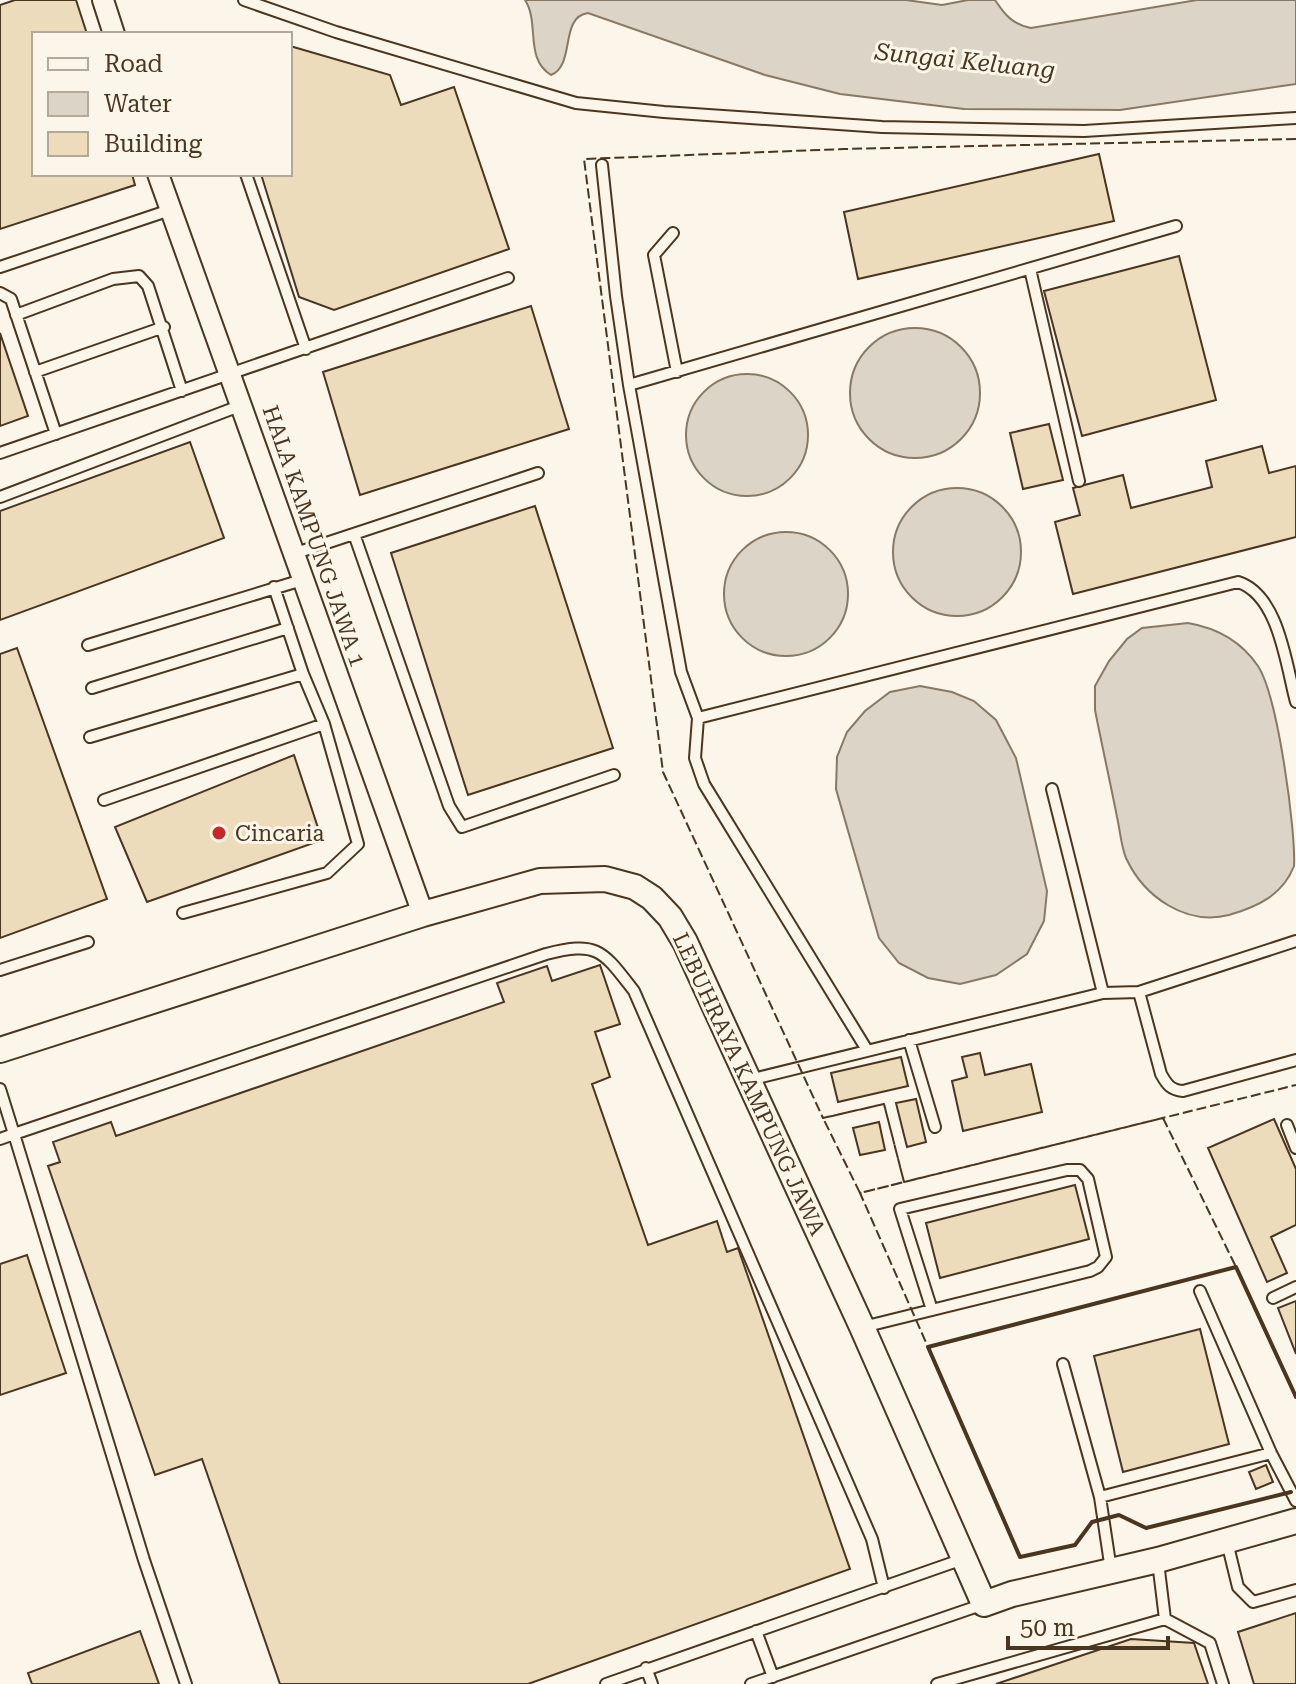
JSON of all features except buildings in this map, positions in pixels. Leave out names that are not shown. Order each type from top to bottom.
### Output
[{"type":"street","points":[[103,0],[113,32]]},
{"type":"street","name":"HALA KAMPUNG JAWA 1","points":[[159,176],[423,914]]},
{"type":"street","name":"LEBUHRAYA KAMPUNG JAWA","points":[[0,1050],[423,914],[540,881],[605,879],[635,887],[652,898],[670,917],[685,942],[862,1327],[984,1604]]},
{"type":"street","points":[[984,1604],[1012,1594],[1158,1560],[1296,1521]]},
{"type":"lane","points":[[244,0],[336,32],[576,103],[882,127],[1084,131],[1296,118]]},
{"type":"lane","points":[[602,165],[629,385],[681,672],[698,718],[695,758],[704,784],[867,1050]]},
{"type":"lane","points":[[247,176],[306,349]]},
{"type":"lane","points":[[0,267],[170,210]]},
{"type":"lane","points":[[629,385],[1176,226]]},
{"type":"lane","points":[[673,233],[654,255],[677,372]]},
{"type":"lane","points":[[1030,269],[1079,481]]},
{"type":"lane","points":[[16,315],[113,279],[139,276],[148,286],[164,327],[182,391]]},
{"type":"lane","points":[[0,453],[508,278]]},
{"type":"lane","points":[[0,293],[11,299],[56,434]]},
{"type":"lane","points":[[35,372],[164,327]]},
{"type":"lane","points":[[0,497],[242,405]]},
{"type":"lane","points":[[293,554],[538,473]]},
{"type":"lane","points":[[354,534],[449,806],[462,827],[614,775]]},
{"type":"lane","points":[[88,645],[302,580]]},
{"type":"lane","points":[[698,718],[1238,582],[1251,586],[1262,597],[1274,621],[1296,702]]},
{"type":"lane","points":[[183,913],[327,873],[358,844],[324,724],[303,674],[274,587]]},
{"type":"lane","points":[[92,688],[288,628]]},
{"type":"lane","points":[[90,737],[303,674]]},
{"type":"lane","points":[[104,800],[324,724]]},
{"type":"lane","points":[[1052,789],[1103,993]]},
{"type":"lane","points":[[749,1080],[1103,993],[1139,992],[1296,941]]},
{"type":"lane","points":[[0,970],[88,942]]},
{"type":"lane","points":[[0,1139],[546,954],[576,947],[591,948],[611,961],[634,991],[872,1539],[884,1588]]},
{"type":"lane","points":[[1139,992],[1161,1074],[1174,1090],[1183,1091],[1296,1060]]},
{"type":"lane","points":[[909,1040],[935,1127]]},
{"type":"lane","points":[[0,1089],[144,1560],[186,1684]]},
{"type":"lane","points":[[1287,1125],[1296,1148]]},
{"type":"lane","points":[[862,1327],[932,1310],[1090,1271],[1098,1267],[1106,1257],[1088,1179],[1080,1170],[1067,1170],[900,1209],[932,1310]]},
{"type":"lane","points":[[1273,1298],[1296,1287]]},
{"type":"lane","points":[[1200,1291],[1271,1453],[1296,1501]]},
{"type":"lane","points":[[1063,1364],[1100,1497],[1111,1570]]},
{"type":"lane","points":[[1100,1497],[1271,1453]]},
{"type":"lane","points":[[1226,1540],[1238,1587],[1253,1602],[1296,1590]]},
{"type":"lane","points":[[606,1684],[964,1559]]},
{"type":"lane","points":[[1158,1560],[1165,1619]]},
{"type":"lane","points":[[751,1684],[984,1604]]},
{"type":"lane","points":[[937,1684],[1165,1619],[1210,1643],[1223,1684]]},
{"type":"lane","points":[[756,1631],[773,1677]]},
{"type":"lane","points":[[646,1668],[652,1684]]},
{"type":"water","name":"Sungai Keluang","points":[[525,0],[906,0],[942,5],[968,0],[995,0],[1010,18],[1031,28],[1197,0],[1296,0],[1296,84],[1120,110],[964,109],[840,94],[765,75],[588,13],[579,16],[574,23],[563,62],[559,70],[551,75],[538,59],[532,19]]},
{"type":"water","points":[[915,328],[940,333],[961,347],[975,368],[980,393],[975,418],[961,439],[940,453],[915,458],[890,453],[869,439],[855,418],[850,393],[855,368],[869,347],[890,333]]},
{"type":"water","points":[[747,374],[770,379],[790,392],[803,412],[808,435],[803,458],[790,478],[770,491],[747,496],[724,491],[704,478],[691,458],[686,435],[691,412],[704,392],[724,379]]},
{"type":"water","points":[[957,488],[981,493],[1002,507],[1016,528],[1021,552],[1016,576],[1002,597],[981,611],[957,616],[933,611],[912,597],[898,576],[893,552],[898,528],[912,507],[933,493]]},
{"type":"water","points":[[786,532],[810,537],[830,550],[843,570],[848,594],[843,618],[830,638],[810,651],[786,656],[762,651],[742,638],[729,618],[724,594],[729,570],[742,550],[762,537]]},
{"type":"water","points":[[1188,623],[1228,637],[1244,649],[1258,666],[1279,734],[1292,825],[1294,866],[1283,885],[1259,904],[1229,915],[1213,917],[1182,912],[1168,905],[1144,885],[1126,858],[1095,710],[1095,686],[1109,661],[1127,639],[1142,628]]},
{"type":"water","points":[[920,686],[952,692],[974,701],[996,720],[1016,758],[1047,891],[1044,921],[1027,954],[996,975],[960,984],[928,978],[899,963],[879,938],[836,789],[837,757],[847,732],[865,711],[890,692]]},
{"type":"fence","points":[[1296,139],[844,149],[584,159],[663,772],[823,1118],[884,1104],[904,1182],[1296,1085]]},
{"type":"fence","points":[[884,1104],[904,1182],[860,1193],[823,1118],[884,1104]]},
{"type":"fence","points":[[1163,1118],[1236,1267],[928,1347],[860,1193],[1163,1118]]},
{"type":"wall","points":[[1291,1492],[1146,1528],[1119,1515],[1092,1522],[1075,1545],[1020,1557],[928,1347],[1236,1267],[1296,1397]]},
{"type":"place","name":"Cincaria","points":[[219,833]]}]
